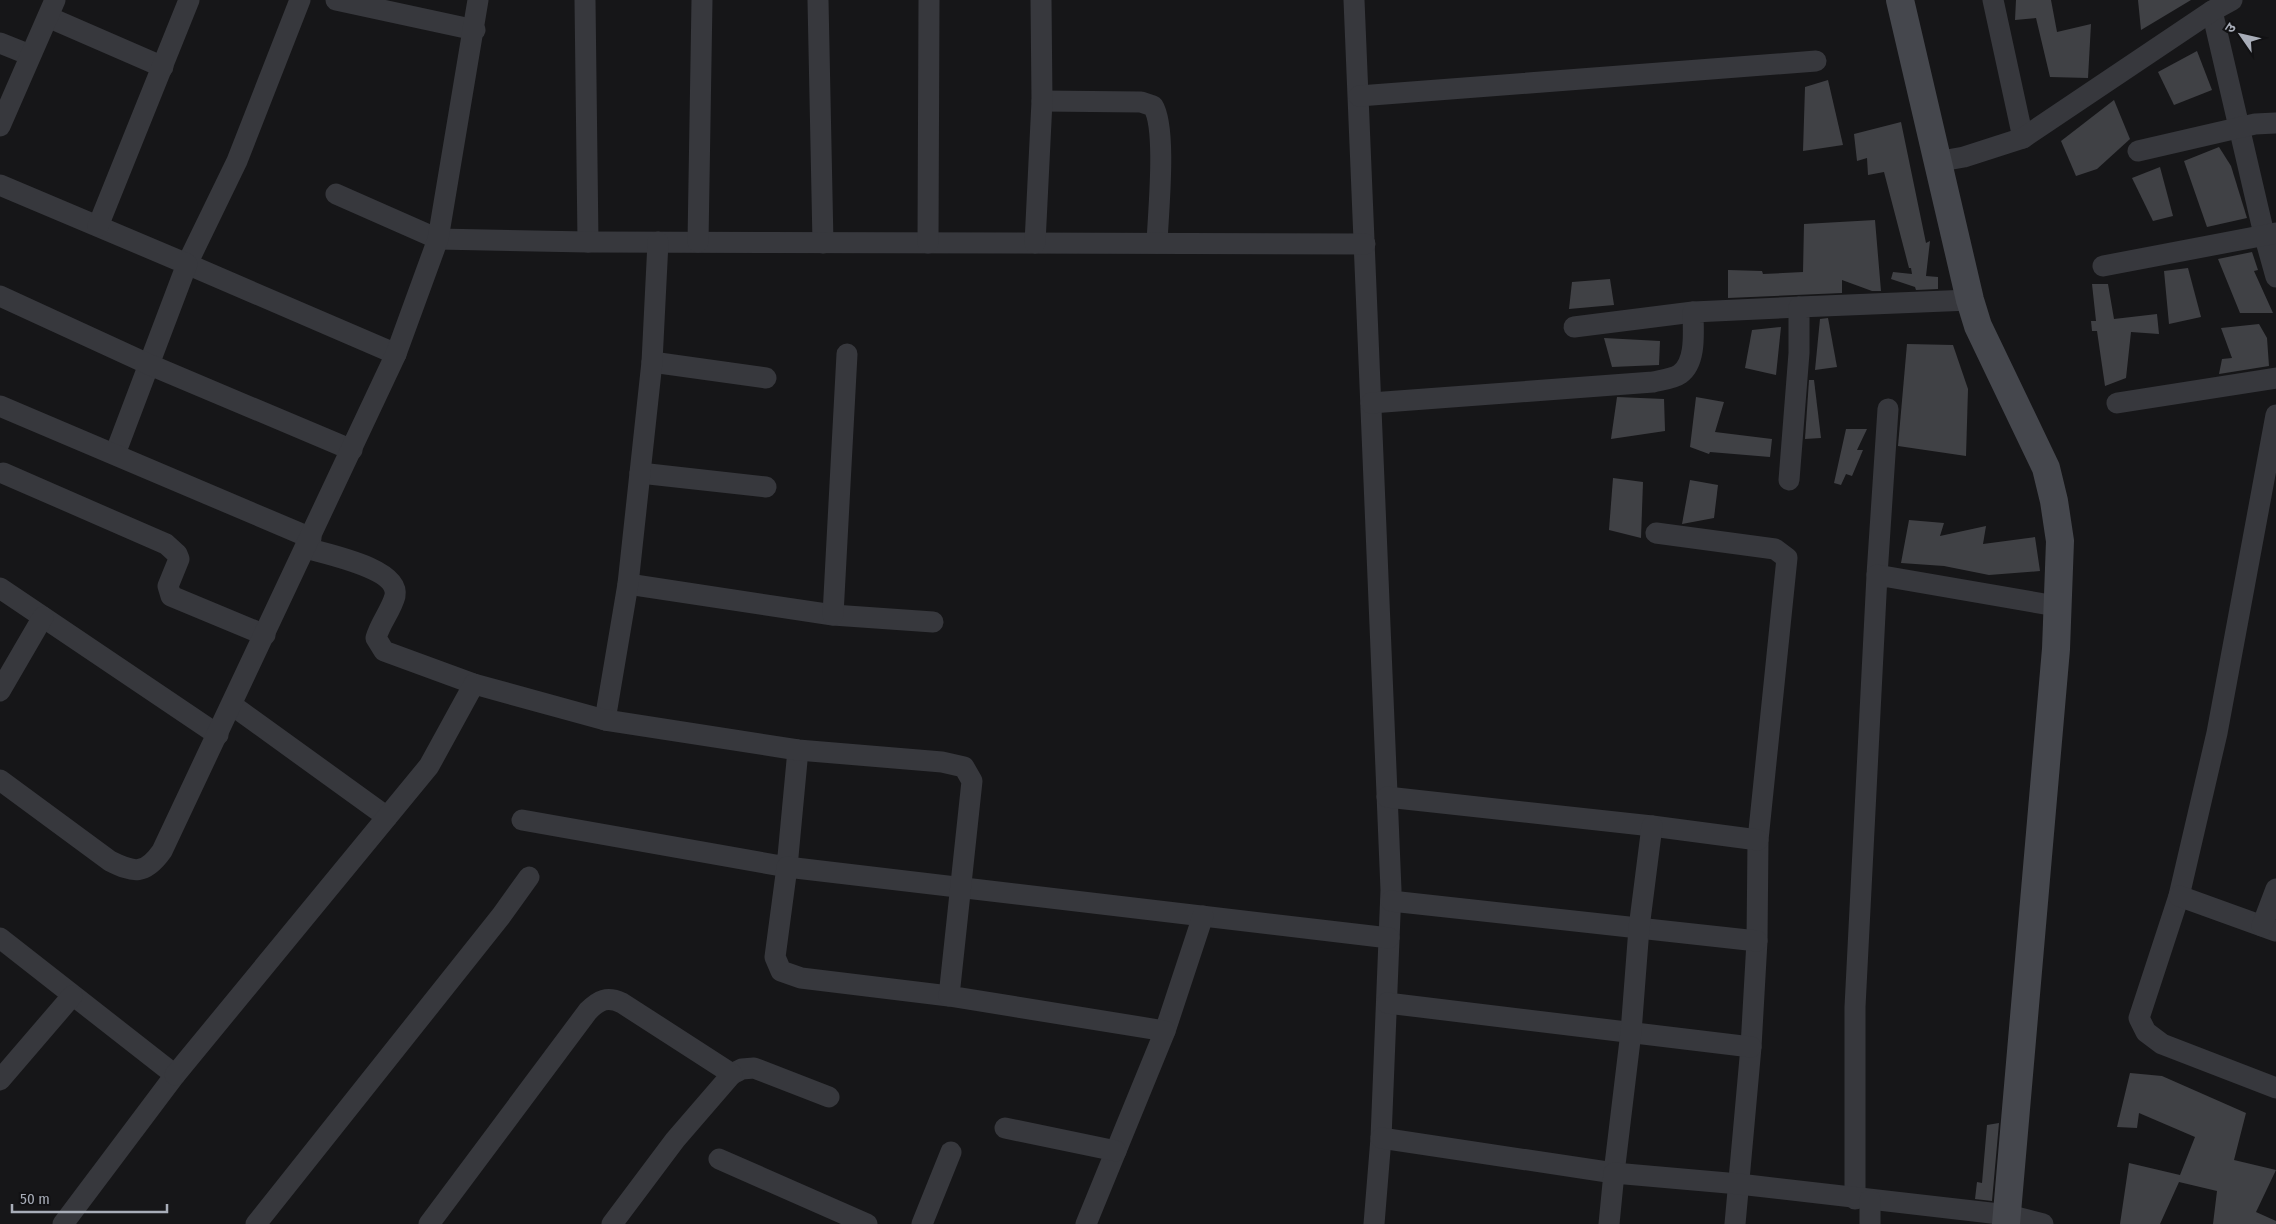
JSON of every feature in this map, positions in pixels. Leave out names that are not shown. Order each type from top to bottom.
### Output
[{"type":"street","points":[[98,226],[189,0]]},
{"type":"street","points":[[115,454],[187,264],[236,161],[300,0]]},
{"type":"street","points":[[336,0],[475,30]]},
{"type":"street","points":[[0,780],[110,861],[135,871],[152,864],[162,851],[396,354],[438,239],[475,30],[478,0]]},
{"type":"street","points":[[585,0],[588,242]]},
{"type":"street","points":[[698,242],[702,0]]},
{"type":"street","points":[[818,0],[823,243]]},
{"type":"street","points":[[928,243],[929,0]]},
{"type":"street","points":[[1035,243],[1042,101],[1041,0]]},
{"type":"street","points":[[1354,0],[1391,902],[1381,1138],[1374,1224]]},
{"type":"street","points":[[1900,0],[1936,162],[1970,300],[1978,326],[2046,468],[2054,501],[2060,541],[2055,658],[2007,1220]]},
{"type":"street","points":[[1993,0],[2023,138]]},
{"type":"street","points":[[1936,162],[1964,157],[2023,138],[2212,11],[2232,0]]},
{"type":"street","points":[[0,126],[51,8],[163,67]]},
{"type":"street","points":[[2212,11],[2240,127],[2270,234],[2276,277]]},
{"type":"street","points":[[0,42],[30,55]]},
{"type":"street","points":[[1359,96],[1816,61]]},
{"type":"street","points":[[1042,101],[1141,102],[1153,106],[1158,116],[1160,147],[1157,243]]},
{"type":"street","points":[[2138,151],[2240,127],[2276,123]]},
{"type":"street","points":[[0,185],[396,354]]},
{"type":"street","points":[[336,194],[438,239],[588,242],[1365,244]]},
{"type":"street","points":[[2103,266],[2270,234]]},
{"type":"street","points":[[605,720],[628,584],[652,362],[658,242]]},
{"type":"street","points":[[0,296],[148,364],[352,450]]},
{"type":"street","points":[[1574,326],[1693,312],[1970,300]]},
{"type":"street","points":[[1789,480],[1799,353],[1799,307]]},
{"type":"street","points":[[1371,403],[1653,382],[1673,377],[1683,372],[1692,353],[1693,312]]},
{"type":"street","points":[[833,615],[847,354]]},
{"type":"street","points":[[652,362],[766,378]]},
{"type":"street","points":[[2117,403],[2276,378]]},
{"type":"street","points":[[0,406],[115,454],[308,543],[364,565],[386,577],[393,584],[395,594],[376,638],[384,651],[474,684],[605,720],[798,750],[942,762],[964,767],[972,781],[959,887],[949,996]]},
{"type":"street","points":[[1870,1224],[1862,1200],[1855,1008],[1888,409]]},
{"type":"street","points":[[2276,415],[2217,733],[2179,896],[2140,1018],[2142,1028],[2162,1044],[2276,1088]]},
{"type":"street","points":[[2,473],[166,544],[177,554],[179,559],[168,586],[171,596],[265,634]]},
{"type":"street","points":[[640,473],[766,486]]},
{"type":"street","points":[[1656,533],[1775,549],[1787,558],[1758,840],[1757,941],[1751,1047],[1735,1224]]},
{"type":"street","points":[[1878,575],[2056,606]]},
{"type":"street","points":[[628,584],[833,615],[934,622]]},
{"type":"street","points":[[0,588],[218,734]]},
{"type":"street","points":[[0,691],[43,618]]},
{"type":"street","points":[[63,1224],[175,1075],[429,766],[474,684]]},
{"type":"street","points":[[232,705],[387,817]]},
{"type":"street","points":[[798,750],[787,867],[775,957],[781,971],[801,978],[949,996],[1165,1031]]},
{"type":"street","points":[[1387,797],[1652,826],[1758,840]]},
{"type":"street","points":[[522,820],[787,867],[1389,938]]},
{"type":"street","points":[[1609,1224],[1631,1032],[1639,928],[1652,826]]},
{"type":"street","points":[[256,1224],[501,916],[529,877]]},
{"type":"street","points":[[2179,896],[2269,928],[2276,889]]},
{"type":"street","points":[[1391,902],[1757,941]]},
{"type":"street","points":[[1087,1224],[1165,1031],[1203,916]]},
{"type":"street","points":[[0,938],[175,1075]]},
{"type":"street","points":[[0,1080],[72,996]]},
{"type":"street","points":[[428,1224],[582,1019],[599,1000],[606,999],[622,1003],[732,1074]]},
{"type":"street","points":[[1387,1003],[1751,1047]]},
{"type":"street","points":[[612,1224],[675,1140],[732,1074],[742,1069],[754,1068],[829,1097]]},
{"type":"street","points":[[1005,1128],[1116,1151]]},
{"type":"street","points":[[1381,1138],[1614,1173],[1739,1184],[2044,1224]]},
{"type":"street","points":[[922,1224],[951,1152]]},
{"type":"street","points":[[719,1159],[867,1224]]},
{"type":"building","points":[[2016,0],[2051,0],[2057,32],[2091,24],[2088,78],[2050,77],[2036,18],[2015,20]]},
{"type":"building","points":[[2138,0],[2191,0],[2141,30]]},
{"type":"building","points":[[2197,51],[2212,90],[2174,105],[2158,72]]},
{"type":"building","points":[[1828,80],[1843,145],[1803,151],[1805,87]]},
{"type":"building","points":[[2114,100],[2130,139],[2097,169],[2076,176],[2061,141]]},
{"type":"building","points":[[1901,122],[1926,243],[1930,241],[1926,276],[1938,277],[1938,289],[1916,290],[1915,287],[1891,279],[1893,272],[1912,274],[1884,172],[1868,175],[1867,158],[1857,161],[1854,134]]},
{"type":"building","points":[[2219,147],[2231,166],[2247,218],[2207,227],[2184,161]]},
{"type":"building","points":[[2160,167],[2173,216],[2153,221],[2132,178]]},
{"type":"building","points":[[1875,220],[1881,291],[1872,291],[1842,280],[1842,293],[1728,298],[1728,270],[1762,271],[1763,274],[1803,272],[1804,224]]},
{"type":"building","points":[[2252,252],[2258,270],[2254,271],[2273,313],[2240,313],[2218,259]]},
{"type":"building","points":[[2188,268],[2201,317],[2169,324],[2164,271]]},
{"type":"building","points":[[1610,279],[1614,305],[1569,309],[1572,282]]},
{"type":"building","points":[[2092,284],[2108,284],[2114,319],[2157,314],[2159,334],[2131,332],[2126,378],[2105,386],[2097,331],[2092,331],[2091,321],[2096,321]]},
{"type":"building","points":[[1828,318],[1837,367],[1815,370],[1820,319]]},
{"type":"building","points":[[2259,324],[2267,338],[2269,366],[2219,374],[2222,359],[2232,358],[2221,328]]},
{"type":"building","points":[[1781,327],[1776,375],[1745,368],[1752,330]]},
{"type":"building","points":[[1604,338],[1660,341],[1659,365],[1612,367]]},
{"type":"building","points":[[1907,344],[1953,345],[1968,389],[1966,456],[1898,446]]},
{"type":"building","points":[[1809,380],[1814,380],[1821,438],[1805,439]]},
{"type":"building","points":[[1617,397],[1664,399],[1665,431],[1611,439]]},
{"type":"building","points":[[1696,397],[1724,402],[1715,432],[1772,439],[1770,457],[1710,452],[1709,454],[1690,447]]},
{"type":"building","points":[[1846,429],[1867,429],[1857,450],[1863,450],[1852,476],[1846,474],[1841,485],[1834,483]]},
{"type":"building","points":[[1613,478],[1643,482],[1641,538],[1609,530]]},
{"type":"building","points":[[1690,480],[1718,485],[1714,518],[1682,524]]},
{"type":"building","points":[[1909,520],[1944,523],[1940,536],[1986,526],[1983,544],[2035,537],[2040,571],[1989,575],[1944,566],[1901,563]]},
{"type":"building","points":[[2130,1073],[2162,1076],[2246,1113],[2234,1160],[2276,1170],[2256,1212],[2276,1221],[2276,1224],[2213,1224],[2217,1191],[2179,1182],[2160,1224],[2120,1224],[2129,1163],[2180,1175],[2195,1137],[2139,1113],[2137,1128],[2117,1127]]},
{"type":"building","points":[[1999,1123],[1992,1201],[1975,1199],[1977,1182],[1982,1183],[1987,1125]]}]
